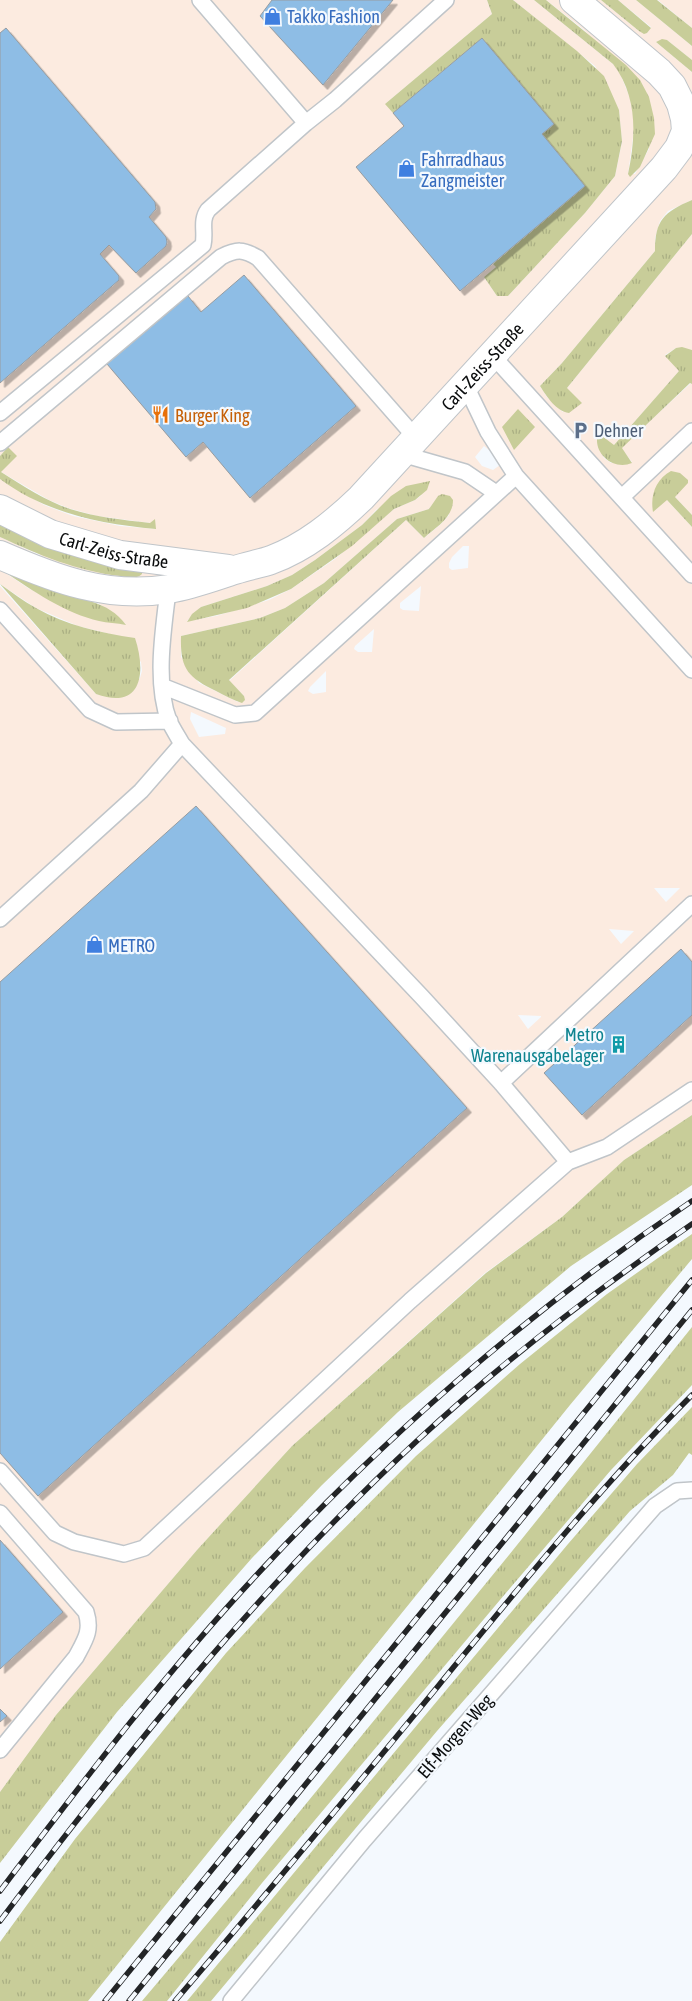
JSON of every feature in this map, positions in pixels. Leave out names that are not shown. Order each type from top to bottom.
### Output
[{"type":"street","points":[[574,0],[659,72],[672,86],[689,120]]},
{"type":"street","name":"Carl-Zeiss-Straße","points":[[0,555],[66,582],[88,587],[139,592],[168,589],[199,582],[270,561],[312,539],[355,503],[664,168],[683,140],[689,120]]},
{"type":"street","name":"Carl-Zeiss-Straße","points":[[0,509],[32,526],[70,541],[120,555],[236,570]]},
{"type":"lane","points":[[200,0],[306,123]]},
{"type":"lane","points":[[0,414],[203,245],[205,237],[202,223],[208,210],[306,123],[335,100],[446,0]]},
{"type":"lane","points":[[0,443],[221,257],[234,250],[248,252],[258,258],[409,446],[465,472],[496,493]]},
{"type":"lane","points":[[492,355],[692,575]]},
{"type":"lane","points":[[465,384],[488,432],[516,476],[692,670]]},
{"type":"lane","points":[[622,497],[692,431]]},
{"type":"lane","points":[[162,686],[236,715],[255,713],[516,476]]},
{"type":"lane","points":[[171,562],[162,657],[162,686],[170,721],[182,744],[500,1083],[568,1162]]},
{"type":"lane","points":[[0,610],[90,710],[116,722],[170,721]]},
{"type":"lane","points":[[0,919],[142,791],[182,744]]},
{"type":"lane","points":[[500,1083],[692,904]]},
{"type":"lane","points":[[0,1471],[55,1533],[74,1542],[124,1554],[144,1548],[410,1302],[568,1162],[607,1147],[692,1090]]},
{"type":"lane","name":"Elf-Morgen-Weg","points":[[231,2001],[364,1840],[654,1506],[677,1491],[692,1490]]},
{"type":"lane","points":[[0,1513],[86,1612],[90,1624],[86,1640],[76,1657],[0,1750]]},
{"type":"shaded area","points":[[0,0],[487,0],[492,14],[385,104],[482,38],[554,124],[542,135],[585,186],[493,264],[496,267],[484,277],[497,296],[508,296],[585,213],[615,176],[622,142],[619,110],[595,66],[513,0],[534,0],[613,64],[619,71],[630,98],[635,123],[628,174],[635,174],[649,149],[649,97],[583,29],[546,0],[601,0],[639,31],[647,33],[651,27],[618,0],[636,0],[692,46],[692,60],[667,40],[656,42],[692,72],[692,200],[668,211],[660,221],[655,238],[655,251],[562,363],[540,386],[547,397],[563,412],[567,388],[692,234],[692,350],[676,348],[665,355],[680,370],[614,445],[600,451],[604,458],[611,463],[632,462],[621,448],[692,384],[692,515],[675,497],[667,500],[692,527],[692,1115],[624,1160],[562,1217],[485,1273],[292,1446],[197,1550],[56,1715],[0,1792],[0,586],[96,694],[118,698],[131,692],[142,671],[141,662],[114,635],[78,626],[36,608],[0,584],[0,537],[43,557],[0,523],[0,479],[44,505],[73,516],[120,526],[156,529],[150,523],[97,516],[68,508],[49,500],[1,472],[8,447],[0,456]],"holes":[[[484,446],[495,455],[500,465],[493,470],[482,466],[475,457]],[[422,495],[394,509],[335,559],[291,589],[269,600],[216,616],[187,621],[201,607],[267,586],[292,575],[362,525],[377,509]],[[438,497],[449,515],[441,524],[424,538],[406,520],[229,681],[244,696],[238,702],[199,683],[181,657],[181,636],[260,618],[285,608],[324,583],[397,519],[429,509]],[[463,546],[469,546],[468,568],[452,570],[449,568],[452,557]],[[7,574],[52,590],[97,602],[125,624],[98,620],[74,612],[28,588]],[[421,586],[419,611],[403,610],[400,608],[400,603]],[[374,629],[372,652],[358,652],[354,649],[355,646]],[[326,671],[326,692],[313,694],[308,691],[310,687]],[[191,712],[226,728],[225,734],[199,737],[190,719]],[[654,888],[680,888],[666,902]],[[609,929],[634,931],[621,944]],[[518,1015],[541,1016],[528,1029]]]},
{"type":"shaded area","points":[[658,0],[692,0],[692,28]]},
{"type":"green space","points":[[487,0],[513,0],[577,51],[604,76],[619,110],[622,141],[615,176],[585,213],[508,296],[497,296],[484,277],[496,267],[493,264],[585,186],[542,134],[554,124],[482,38],[393,113],[385,104],[492,14]]},
{"type":"green space","points":[[534,0],[546,0],[626,65],[640,80],[649,97],[654,118],[655,134],[640,167],[630,177],[628,174],[633,145],[633,117],[631,103],[621,77],[613,64]]},
{"type":"green space","points":[[601,0],[618,0],[651,28],[644,34]]},
{"type":"green space","points":[[636,0],[657,0],[692,28],[692,46]]},
{"type":"green space","points":[[662,39],[667,40],[692,60],[692,72],[656,42]]},
{"type":"green space","points":[[692,200],[692,234],[567,388],[582,403],[569,413],[564,412],[549,399],[540,386],[562,363],[655,251],[655,240],[659,224],[663,218],[674,209]]},
{"type":"green space","points":[[682,347],[692,350],[692,384],[690,383],[622,448],[632,463],[625,465],[611,462],[601,453],[598,447],[598,433],[614,445],[679,371],[665,356],[676,348]]},
{"type":"green space","points":[[518,409],[535,427],[514,450],[502,427]]},
{"type":"green space","points":[[8,447],[17,456],[1,472],[35,493],[61,506],[90,514],[150,523],[155,519],[156,529],[114,524],[74,515],[18,491],[0,479],[0,456]]},
{"type":"green space","points":[[671,471],[680,473],[688,480],[688,483],[675,497],[692,515],[692,527],[667,500],[653,512],[652,500],[655,488],[661,478]]},
{"type":"green space","points":[[430,481],[427,490],[415,500],[394,509],[352,546],[291,589],[247,608],[187,622],[192,614],[201,607],[267,586],[292,575],[362,525],[391,496],[406,486]]},
{"type":"green space","points":[[442,494],[450,496],[453,500],[450,512],[438,526],[424,538],[406,520],[229,680],[244,696],[245,700],[242,703],[206,686],[187,670],[182,656],[181,636],[260,618],[285,608],[324,583],[397,519],[429,509],[438,496]]},
{"type":"green space","points":[[0,523],[142,568],[142,574],[135,578],[104,574],[58,561],[0,537]]},
{"type":"green space","points":[[5,572],[53,591],[93,602],[111,610],[126,625],[99,621],[74,613],[38,594]]},
{"type":"green space","points":[[0,584],[31,605],[71,624],[109,634],[135,638],[140,663],[140,675],[137,685],[132,692],[123,697],[112,698],[96,694]]},
{"type":"green space","points":[[692,1115],[692,1185],[571,1266],[398,1412],[322,1485],[252,1558],[117,1712],[0,1863],[0,1792],[56,1715],[197,1550],[292,1446],[486,1273],[562,1217],[624,1160]]},
{"type":"green space","points":[[692,1234],[692,1259],[570,1405],[88,2001],[0,2001],[0,1942],[75,1839],[226,1653],[305,1568],[416,1456],[520,1364],[607,1294]]},
{"type":"green space","points":[[692,1327],[692,1385],[611,1470],[505,1594],[262,1883],[167,2001],[142,2001],[239,1886]]},
{"type":"green space","points":[[692,1407],[692,1455],[689,1453],[673,1475],[630,1511],[437,1731],[211,2001],[187,2001],[568,1544],[637,1464]]},
{"type":"building","points":[[272,0],[393,0],[323,85],[260,16]]},
{"type":"building","points":[[6,28],[155,202],[156,209],[149,217],[166,237],[167,242],[166,246],[136,273],[109,245],[100,254],[119,276],[119,280],[0,383],[0,33]]},
{"type":"building","points":[[482,38],[554,124],[542,134],[585,186],[460,291],[356,167],[404,126],[393,113]]},
{"type":"building","points":[[244,275],[356,406],[250,498],[203,442],[186,457],[107,364],[188,296],[201,312]]},
{"type":"building","points":[[196,806],[467,1108],[38,1496],[0,1453],[0,982]]},
{"type":"building","name":"Metro Warenausgabelager","points":[[681,949],[692,962],[692,1015],[582,1115],[544,1073]]},
{"type":"building","points":[[0,1540],[63,1612],[0,1669]]},
{"type":"building","points":[[0,1709],[7,1716],[0,1722]]},
{"type":"railway","points":[[0,1891],[95,1766],[161,1684],[229,1605],[314,1515],[415,1418],[522,1327],[577,1283],[692,1201]]},
{"type":"railway","points":[[0,1921],[147,1732],[251,1610],[361,1494],[484,1381],[586,1300],[692,1224]]},
{"type":"railway","points":[[105,2001],[692,1280]]},
{"type":"railway","points":[[129,2001],[692,1310]]},
{"type":"railway","points":[[175,2001],[308,1844],[562,1537],[658,1429],[692,1395]]},
{"type":"place","name":"Takko Fashion","points":[[273,16]]},
{"type":"place","name":"Fahrradhaus Zangmeister","points":[[407,169]]},
{"type":"place","name":"Burger King","points":[[161,415]]},
{"type":"place","name":"Dehner","points":[[580,430]]},
{"type":"place","name":"METRO","points":[[94,945]]},
{"type":"place","name":"Metro Warenausgabelager","points":[[618,1044]]}]
